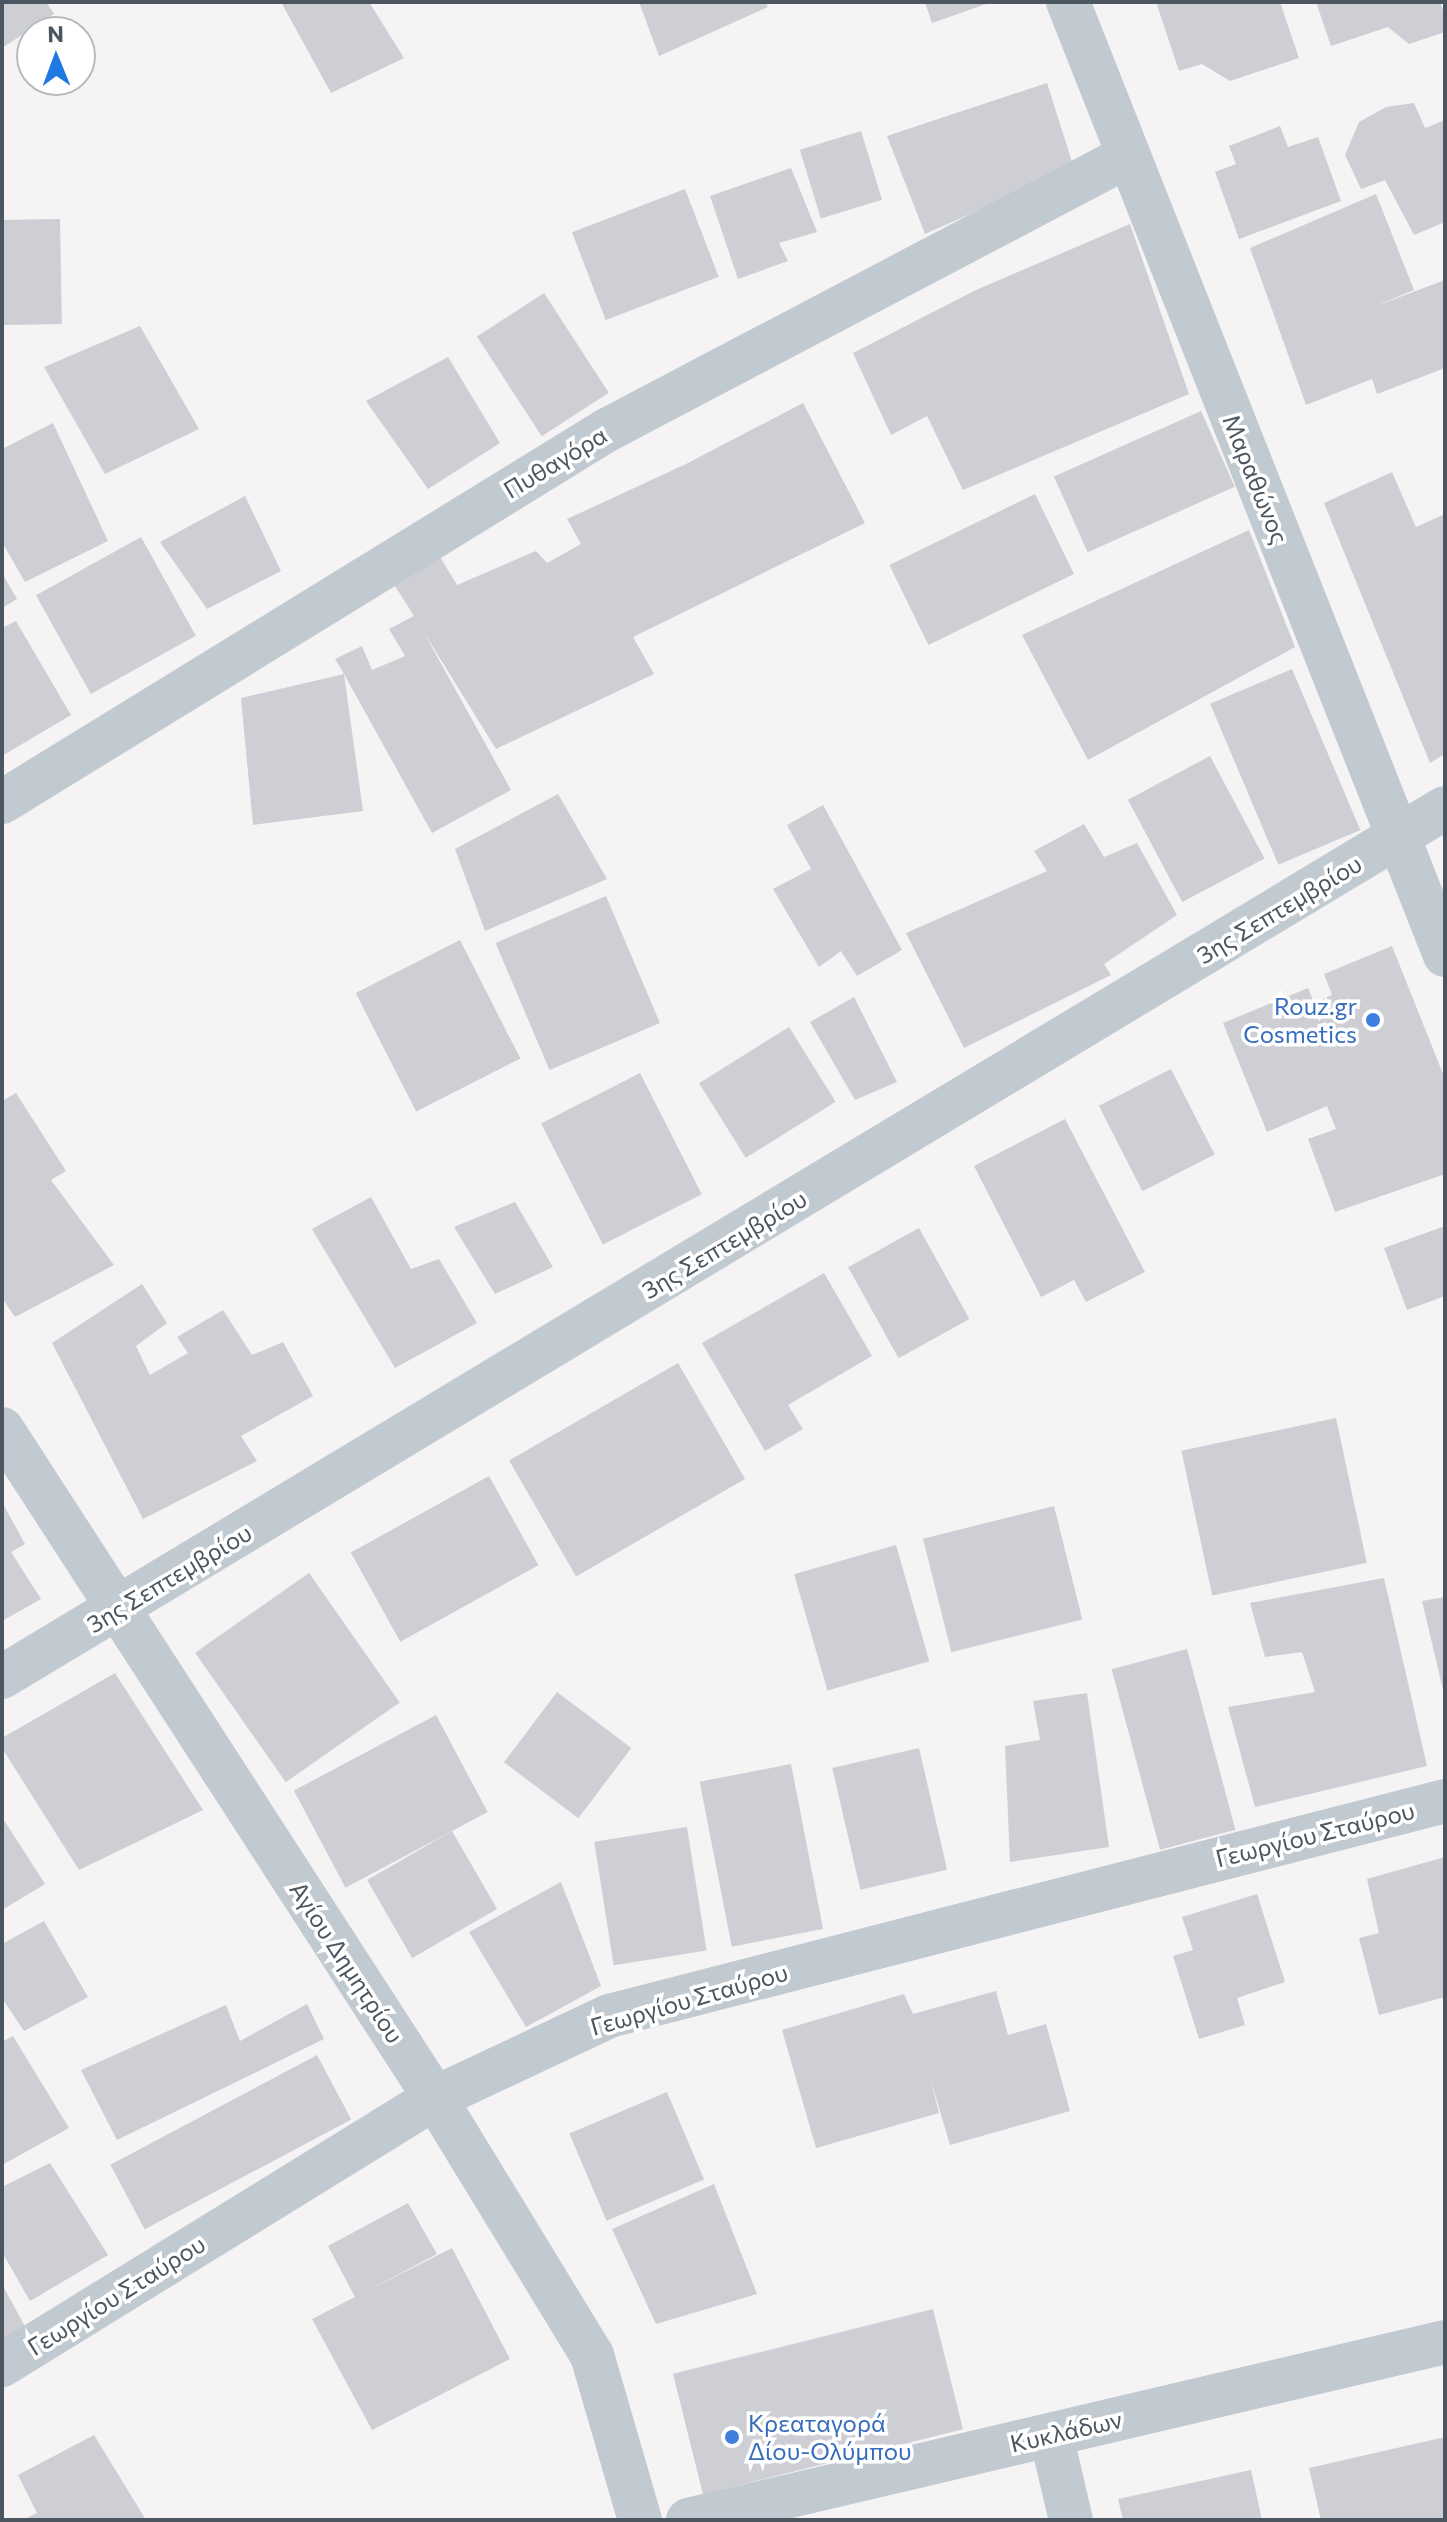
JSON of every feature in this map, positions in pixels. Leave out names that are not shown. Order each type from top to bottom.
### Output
[{"type":"street","name":"Μαραθώνος","points":[[1068,2],[1445,955]]},
{"type":"street","name":"Πυθαγόρα","points":[[2,802],[607,430],[1128,156]]},
{"type":"street","name":"3ης Σεπτεμβρίου","points":[[2,1677],[118,1610],[1445,808]]},
{"type":"street","name":"Αγίου Δημητρίου","points":[[2,1429],[435,2098],[592,2355],[640,2520]]},
{"type":"street","name":"Γεωργίου Σταύρου","points":[[2,2365],[435,2098],[609,2016],[1445,1801]]},
{"type":"street","name":"Κυκλάδων","points":[[688,2520],[1445,2342]]},
{"type":"street","points":[[1051,2435],[1071,2520]]},
{"type":"building","points":[[2,2],[46,2],[54,14],[16,16],[16,39],[2,48]]},
{"type":"building","points":[[281,2],[369,2],[404,58],[331,93]]},
{"type":"building","points":[[639,2],[765,2],[768,7],[659,56]]},
{"type":"building","points":[[925,2],[992,2],[932,23]]},
{"type":"building","points":[[1156,2],[1280,2],[1299,58],[1230,81],[1202,64],[1179,71]]},
{"type":"building","points":[[1316,2],[1440,2],[1445,16],[1445,32],[1409,44],[1388,27],[1331,46]]},
{"type":"building","points":[[1047,83],[1074,168],[925,234],[887,136]]},
{"type":"building","points":[[1414,103],[1425,128],[1445,120],[1445,222],[1414,235],[1385,180],[1361,189],[1345,155],[1359,122],[1386,107]]},
{"type":"building","points":[[1280,126],[1288,147],[1318,137],[1341,201],[1239,239],[1215,172],[1236,164],[1229,146]]},
{"type":"building","points":[[861,131],[882,200],[821,219],[800,150]]},
{"type":"building","points":[[791,168],[817,232],[779,243],[788,261],[738,279],[710,196]]},
{"type":"building","points":[[685,189],[719,277],[606,320],[572,232]]},
{"type":"building","points":[[1376,194],[1414,290],[1373,307],[1445,280],[1445,368],[1377,394],[1372,379],[1306,405],[1250,248]]},
{"type":"building","points":[[60,219],[62,324],[4,325],[2,220]]},
{"type":"building","points":[[1130,224],[1189,394],[963,490],[927,416],[891,435],[853,353],[976,290]]},
{"type":"building","points":[[544,293],[609,393],[542,436],[477,337]]},
{"type":"building","points":[[140,326],[199,429],[105,474],[44,367]]},
{"type":"building","points":[[448,357],[500,443],[428,489],[366,401]]},
{"type":"building","points":[[803,403],[865,523],[633,637],[654,674],[496,749],[423,631],[511,790],[432,833],[335,659],[362,646],[372,670],[405,656],[389,629],[414,616],[395,586],[440,557],[457,585],[536,551],[547,563],[581,544],[567,519],[686,464]]},
{"type":"building","points":[[1201,411],[1235,487],[1088,552],[1054,476]]},
{"type":"building","points":[[53,423],[108,541],[25,582],[2,542],[2,449]]},
{"type":"building","points":[[1392,472],[1416,527],[1445,514],[1445,754],[1430,763],[1324,503]]},
{"type":"building","points":[[1035,494],[1074,574],[928,645],[889,565]]},
{"type":"building","points":[[245,496],[281,571],[207,609],[160,542]]},
{"type":"building","points":[[1249,530],[1295,647],[1088,760],[1022,635]]},
{"type":"building","points":[[141,537],[196,636],[91,694],[36,595]]},
{"type":"building","points":[[2,573],[17,599],[2,608]]},
{"type":"building","points":[[16,621],[71,715],[2,756],[2,628]]},
{"type":"building","points":[[1292,669],[1360,830],[1278,865],[1210,704]]},
{"type":"building","points":[[344,674],[363,811],[253,825],[241,698]]},
{"type":"building","points":[[1210,756],[1264,858],[1182,902],[1128,800]]},
{"type":"building","points":[[558,794],[607,879],[485,931],[455,849]]},
{"type":"building","points":[[823,805],[902,950],[857,976],[841,951],[819,967],[773,889],[811,869],[787,825]]},
{"type":"building","points":[[1084,824],[1104,857],[1137,843],[1177,915],[1104,964],[1111,975],[964,1048],[906,933],[1047,871],[1034,851]]},
{"type":"building","points":[[606,896],[660,1023],[549,1070],[496,943]]},
{"type":"building","points":[[460,940],[520,1059],[416,1112],[356,993]]},
{"type":"building","points":[[1392,946],[1445,1079],[1445,1174],[1335,1212],[1308,1139],[1336,1129],[1327,1106],[1267,1132],[1223,1023],[1308,988],[1314,1003],[1332,995],[1324,974]]},
{"type":"building","points":[[854,997],[897,1082],[855,1100],[810,1022]]},
{"type":"building","points":[[789,1027],[836,1102],[746,1158],[699,1083]]},
{"type":"building","points":[[1171,1069],[1215,1155],[1142,1191],[1099,1106]]},
{"type":"building","points":[[640,1073],[702,1194],[603,1245],[541,1123]]},
{"type":"building","points":[[16,1093],[66,1171],[51,1180],[114,1265],[15,1317],[2,1298],[2,1101]]},
{"type":"building","points":[[1065,1119],[1145,1272],[1086,1302],[1074,1280],[1041,1297],[974,1166]]},
{"type":"building","points":[[371,1197],[411,1269],[439,1259],[477,1323],[395,1368],[312,1229]]},
{"type":"building","points":[[515,1202],[553,1267],[495,1294],[454,1227]]},
{"type":"building","points":[[1445,1226],[1445,1296],[1407,1310],[1384,1248]]},
{"type":"building","points":[[919,1228],[969,1319],[899,1358],[848,1267]]},
{"type":"building","points":[[824,1273],[872,1356],[788,1405],[803,1429],[765,1451],[702,1343]]},
{"type":"building","points":[[142,1284],[167,1323],[136,1346],[150,1375],[188,1353],[177,1337],[223,1310],[252,1355],[283,1342],[313,1396],[241,1436],[257,1461],[143,1519],[52,1343]]},
{"type":"building","points":[[678,1363],[745,1479],[576,1577],[509,1460]]},
{"type":"building","points":[[1336,1418],[1367,1563],[1212,1596],[1181,1451]]},
{"type":"building","points":[[489,1476],[538,1565],[400,1642],[351,1553]]},
{"type":"building","points":[[2,1502],[25,1544],[11,1552],[41,1599],[2,1621]]},
{"type":"building","points":[[1054,1506],[1082,1620],[951,1652],[923,1539]]},
{"type":"building","points":[[896,1545],[929,1661],[827,1691],[794,1574]]},
{"type":"building","points":[[309,1573],[400,1702],[286,1782],[195,1653]]},
{"type":"building","points":[[1384,1578],[1427,1766],[1255,1807],[1228,1707],[1315,1692],[1302,1652],[1265,1657],[1250,1603]]},
{"type":"building","points":[[1445,1597],[1445,1694],[1444,1694],[1422,1601]]},
{"type":"building","points":[[1187,1649],[1235,1830],[1160,1850],[1112,1669]]},
{"type":"building","points":[[115,1673],[203,1810],[79,1870],[2,1748],[2,1738]]},
{"type":"building","points":[[557,1692],[631,1748],[578,1818],[504,1762]]},
{"type":"building","points":[[1087,1693],[1109,1847],[1010,1862],[1005,1746],[1040,1740],[1033,1701]]},
{"type":"building","points":[[436,1715],[488,1812],[345,1888],[294,1791]]},
{"type":"building","points":[[919,1748],[947,1870],[860,1890],[832,1768]]},
{"type":"building","points":[[791,1764],[823,1929],[732,1947],[700,1782]]},
{"type":"building","points":[[2,1817],[45,1884],[2,1910]]},
{"type":"building","points":[[687,1827],[707,1950],[614,1965],[594,1842]]},
{"type":"building","points":[[452,1831],[497,1909],[412,1958],[367,1880]]},
{"type":"building","points":[[1445,1857],[1445,1997],[1379,2015],[1359,1938],[1379,1933],[1367,1879]]},
{"type":"building","points":[[561,1882],[601,1986],[526,2027],[469,1932]]},
{"type":"building","points":[[1257,1894],[1285,1982],[1237,1998],[1245,2025],[1199,2039],[1173,1956],[1193,1950],[1182,1917]]},
{"type":"building","points":[[44,1921],[88,1997],[24,2031],[2,1998],[2,1944]]},
{"type":"building","points":[[996,1991],[1008,2035],[1046,2024],[1070,2111],[950,2145],[930,2077],[939,2113],[816,2148],[782,2030],[904,1994],[913,2014]]},
{"type":"building","points":[[307,2004],[324,2039],[117,2140],[81,2070],[226,2005],[240,2041]]},
{"type":"building","points":[[13,2036],[69,2128],[2,2165],[2,2042]]},
{"type":"building","points":[[317,2055],[351,2119],[145,2229],[110,2165]]},
{"type":"building","points":[[667,2092],[704,2179],[607,2221],[569,2133]]},
{"type":"building","points":[[50,2163],[108,2255],[30,2301],[2,2252],[2,2187]]},
{"type":"building","points":[[714,2184],[757,2294],[656,2324],[612,2229]]},
{"type":"building","points":[[408,2203],[437,2254],[365,2292],[452,2248],[510,2359],[372,2430],[312,2319],[355,2297],[328,2246]]},
{"type":"building","points":[[2,2284],[29,2334],[2,2350]]},
{"type":"building","points":[[933,2309],[963,2429],[703,2494],[673,2374]]},
{"type":"building","points":[[94,2435],[146,2520],[23,2520],[37,2513],[18,2475]]},
{"type":"building","points":[[1445,2437],[1445,2520],[1321,2520],[1309,2468]]},
{"type":"building","points":[[1251,2470],[1262,2520],[1123,2520],[1118,2499]]},
{"type":"place","name":"Rouz.gr Cosmetics","points":[[1373,1020]]},
{"type":"place","name":"Κρεαταγορά Δίου-Ολύμπου","points":[[732,2437]]}]
